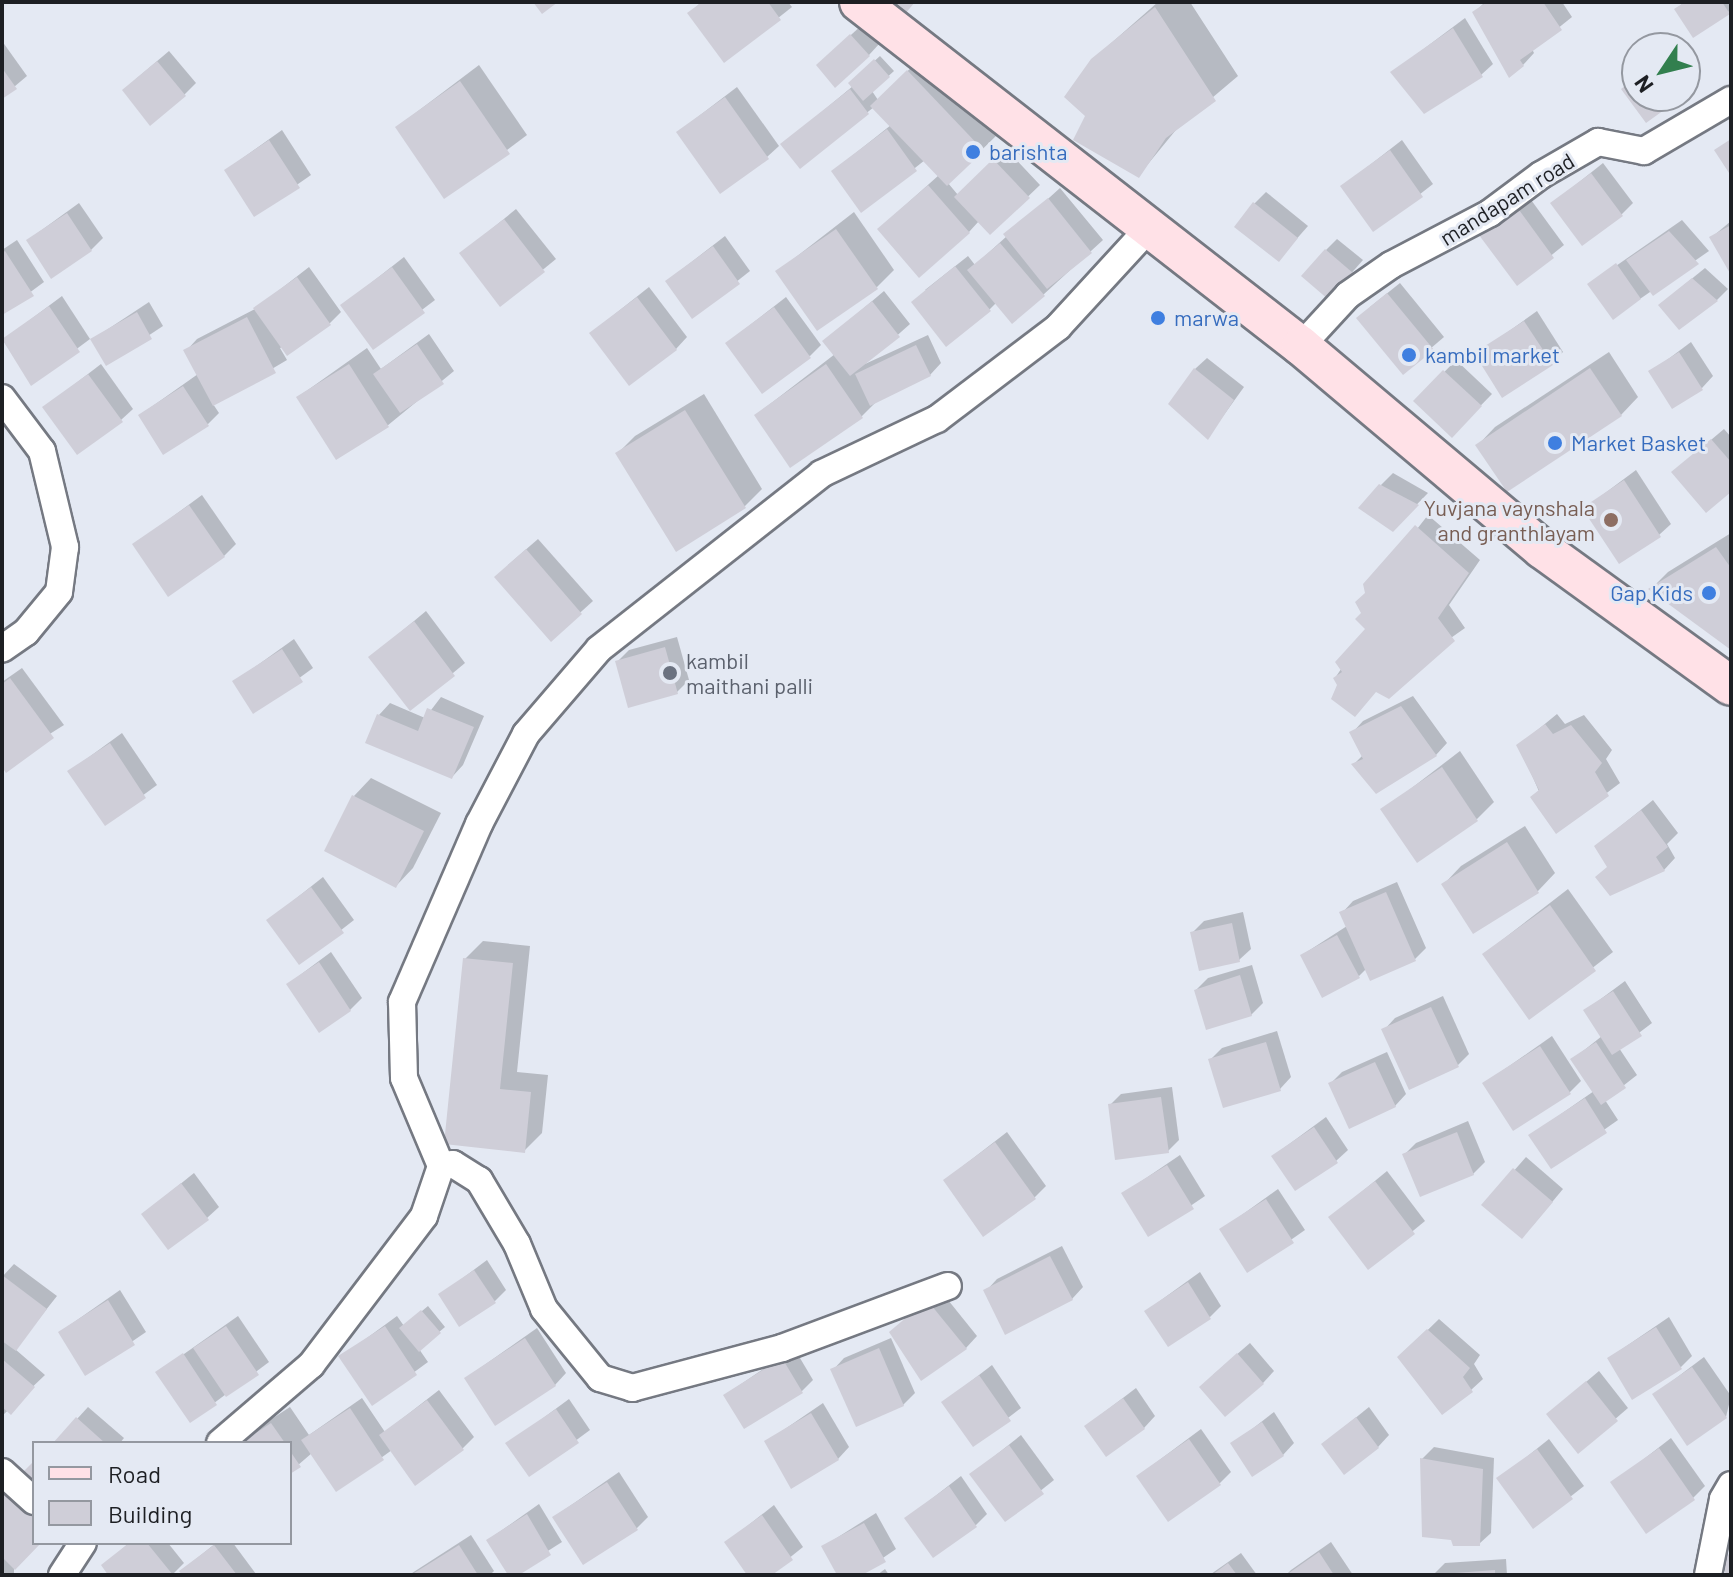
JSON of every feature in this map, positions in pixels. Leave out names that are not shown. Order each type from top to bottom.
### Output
[{"type":"main road","points":[[859,2],[1151,226],[1301,346],[1542,549],[1728,679]]},
{"type":"street","name":"mandapam road","points":[[1301,346],[1348,295],[1391,265],[1490,213],[1541,175],[1598,142],[1644,151],[1731,100]]},
{"type":"street","points":[[222,1441],[311,1365],[424,1216],[441,1166],[404,1078],[402,1002],[479,824],[526,734],[599,649],[821,474],[937,419],[1058,327],[1151,226]]},
{"type":"street","points":[[2,398],[42,451],[65,547],[59,592],[26,632],[2,649]]},
{"type":"street","points":[[441,1166],[453,1164],[479,1180],[517,1244],[544,1309],[600,1378],[632,1388],[782,1348],[948,1286]]},
{"type":"street","points":[[2,1472],[32,1499]]},
{"type":"street","points":[[1708,1575],[1723,1499],[1731,1485]]},
{"type":"street","points":[[62,1575],[81,1545]]},
{"type":"building","points":[[533,2],[558,2],[542,14]]},
{"type":"building","points":[[702,2],[768,2],[781,20],[724,63],[687,13]]},
{"type":"building","points":[[892,2],[915,2],[905,14]]},
{"type":"building","points":[[1487,2],[1543,2],[1562,30],[1520,60],[1524,66],[1509,78],[1472,12]]},
{"type":"building","points":[[1685,2],[1722,2],[1730,14],[1701,33],[1689,32],[1674,9]]},
{"type":"building","points":[[1155,7],[1216,101],[1166,138],[1139,178],[1073,140],[1085,116],[1064,97],[1091,59]]},
{"type":"building","points":[[1453,28],[1483,77],[1424,114],[1390,72]]},
{"type":"building","points":[[850,34],[870,56],[835,88],[816,65]]},
{"type":"building","points":[[874,59],[890,77],[863,101],[848,83]]},
{"type":"building","points":[[157,61],[186,96],[150,126],[122,90]]},
{"type":"building","points":[[2,68],[17,89],[2,99]]},
{"type":"building","points":[[907,70],[984,151],[947,186],[870,106]]},
{"type":"building","points":[[460,81],[510,154],[444,199],[395,127]]},
{"type":"building","points":[[850,89],[869,114],[800,169],[780,144]]},
{"type":"building","points":[[725,97],[769,159],[720,194],[676,132]]},
{"type":"building","points":[[1638,112],[1661,112],[1646,123]]},
{"type":"building","points":[[887,129],[917,171],[861,213],[831,171]]},
{"type":"building","points":[[1731,139],[1731,176],[1714,150]]},
{"type":"building","points":[[269,140],[300,188],[254,217],[224,170]]},
{"type":"building","points":[[1390,150],[1423,197],[1373,232],[1340,186]]},
{"type":"building","points":[[993,159],[1030,198],[990,235],[954,197]]},
{"type":"building","points":[[1591,173],[1623,216],[1582,246],[1550,203]]},
{"type":"building","points":[[928,185],[970,233],[919,278],[877,229]]},
{"type":"building","points":[[1048,198],[1092,253],[1047,289],[1003,234]]},
{"type":"building","points":[[1253,202],[1298,238],[1279,262],[1234,227]]},
{"type":"building","points":[[1514,203],[1554,258],[1517,286],[1476,231]]},
{"type":"building","points":[[67,213],[92,251],[51,279],[26,240]]},
{"type":"building","points":[[504,219],[545,272],[500,307],[459,253]]},
{"type":"building","points":[[1731,225],[1731,275],[1709,237]]},
{"type":"building","points":[[836,229],[878,289],[817,331],[775,271]]},
{"type":"building","points":[[1669,231],[1699,264],[1653,296],[1626,260]]},
{"type":"building","points":[[1000,243],[1045,296],[1012,324],[967,270]]},
{"type":"building","points":[[713,246],[740,284],[692,319],[665,281]]},
{"type":"building","points":[[1325,249],[1353,273],[1329,300],[1301,276]]},
{"type":"building","points":[[5,251],[34,296],[2,315],[2,253]]},
{"type":"building","points":[[1616,263],[1641,299],[1613,320],[1587,284]]},
{"type":"building","points":[[955,266],[991,311],[946,347],[911,302]]},
{"type":"building","points":[[392,267],[425,313],[373,350],[340,305]]},
{"type":"building","points":[[297,277],[331,325],[287,356],[253,308]]},
{"type":"building","points":[[1692,278],[1718,301],[1679,330],[1658,305]]},
{"type":"building","points":[[1387,293],[1434,350],[1403,375],[1356,318]]},
{"type":"building","points":[[637,297],[677,350],[629,386],[589,333]]},
{"type":"building","points":[[872,301],[900,337],[850,376],[822,341]]},
{"type":"building","points":[[49,306],[80,352],[31,386],[2,339]]},
{"type":"building","points":[[774,307],[811,358],[762,394],[725,343]]},
{"type":"building","points":[[137,312],[152,339],[106,366],[90,339]]},
{"type":"building","points":[[247,317],[276,373],[213,406],[183,350]]},
{"type":"building","points":[[1524,321],[1553,365],[1502,398],[1474,353]]},
{"type":"building","points":[[417,344],[444,384],[400,413],[373,374]]},
{"type":"building","points":[[916,345],[931,376],[870,406],[855,374]]},
{"type":"building","points":[[1679,352],[1703,390],[1672,409],[1648,371]]},
{"type":"building","points":[[349,364],[389,427],[336,460],[296,397]]},
{"type":"building","points":[[826,364],[863,418],[790,468],[754,415]]},
{"type":"building","points":[[1194,368],[1234,400],[1208,440],[1168,404]]},
{"type":"building","points":[[1590,368],[1622,416],[1507,492],[1475,445]]},
{"type":"building","points":[[1443,370],[1482,406],[1452,438],[1413,401]]},
{"type":"building","points":[[88,374],[123,422],[77,455],[42,407]]},
{"type":"building","points":[[183,386],[209,426],[163,455],[138,415]]},
{"type":"building","points":[[685,410],[746,508],[676,552],[615,453]]},
{"type":"building","points":[[1711,439],[1731,462],[1731,492],[1706,513],[1671,472]]},
{"type":"building","points":[[1624,480],[1661,537],[1619,564],[1582,508]]},
{"type":"building","points":[[1379,484],[1419,505],[1393,532],[1358,508]]},
{"type":"building","points":[[189,505],[225,557],[168,597],[132,544]]},
{"type":"building","points":[[1415,525],[1469,573],[1438,618],[1455,641],[1389,699],[1376,692],[1355,717],[1331,699],[1337,685],[1333,678],[1342,672],[1335,662],[1365,629],[1355,619],[1361,613],[1355,602],[1365,593],[1363,584]]},
{"type":"building","points":[[1716,547],[1731,568],[1731,650],[1648,589]]},
{"type":"building","points":[[526,549],[582,614],[551,642],[494,577]]},
{"type":"building","points":[[414,621],[455,676],[410,711],[368,657]]},
{"type":"building","points":[[665,647],[678,694],[628,708],[615,661]]},
{"type":"building","points":[[282,649],[303,682],[253,714],[232,681]]},
{"type":"building","points":[[10,678],[54,738],[6,773],[2,767],[2,684]]},
{"type":"building","points":[[1401,706],[1437,756],[1376,794],[1351,764],[1363,759],[1349,732]]},
{"type":"building","points":[[427,708],[474,727],[452,779],[365,743],[377,714],[418,731]]},
{"type":"building","points":[[1545,724],[1553,734],[1571,725],[1602,763],[1595,772],[1609,796],[1556,834],[1530,797],[1539,790],[1516,745]]},
{"type":"building","points":[[110,743],[146,798],[105,826],[67,771]]},
{"type":"building","points":[[1442,767],[1478,821],[1417,863],[1380,809]]},
{"type":"building","points":[[352,795],[424,831],[396,888],[324,851]]},
{"type":"building","points":[[1641,810],[1668,847],[1656,857],[1665,871],[1610,896],[1595,877],[1607,867],[1594,846]]},
{"type":"building","points":[[1507,842],[1539,893],[1473,934],[1441,884]]},
{"type":"building","points":[[311,887],[344,933],[299,965],[266,920]]},
{"type":"building","points":[[1386,892],[1416,961],[1370,981],[1339,912]]},
{"type":"building","points":[[1550,905],[1596,971],[1529,1020],[1482,954]]},
{"type":"building","points":[[1232,923],[1240,962],[1199,971],[1190,932]]},
{"type":"building","points":[[1337,935],[1360,978],[1322,998],[1300,955]]},
{"type":"building","points":[[463,958],[513,963],[500,1089],[531,1092],[525,1153],[444,1144]]},
{"type":"building","points":[[319,962],[351,1011],[319,1033],[286,984]]},
{"type":"building","points":[[1240,975],[1252,1016],[1206,1030],[1194,990]]},
{"type":"building","points":[[1613,991],[1642,1036],[1612,1055],[1583,1010]]},
{"type":"building","points":[[1431,1007],[1459,1067],[1409,1090],[1381,1029]]},
{"type":"building","points":[[1266,1042],[1281,1091],[1223,1108],[1208,1059]]},
{"type":"building","points":[[1596,1042],[1626,1088],[1601,1105],[1570,1059]]},
{"type":"building","points":[[1540,1046],[1571,1094],[1513,1131],[1482,1083]]},
{"type":"building","points":[[1375,1062],[1396,1107],[1349,1129],[1328,1083]]},
{"type":"building","points":[[1161,1097],[1169,1153],[1115,1160],[1108,1104]]},
{"type":"building","points":[[1585,1098],[1607,1133],[1551,1169],[1528,1135]]},
{"type":"building","points":[[1314,1127],[1338,1163],[1295,1191],[1271,1156]]},
{"type":"building","points":[[1457,1132],[1474,1175],[1420,1197],[1402,1154]]},
{"type":"building","points":[[995,1142],[1036,1199],[983,1237],[943,1180]]},
{"type":"building","points":[[1167,1165],[1194,1209],[1148,1237],[1121,1193]]},
{"type":"building","points":[[1513,1168],[1553,1202],[1522,1239],[1481,1205]]},
{"type":"building","points":[[1375,1181],[1415,1234],[1368,1270],[1328,1217]]},
{"type":"building","points":[[181,1183],[209,1220],[168,1250],[141,1214]]},
{"type":"building","points":[[1266,1199],[1294,1243],[1247,1273],[1219,1229]]},
{"type":"building","points":[[1050,1256],[1073,1300],[1005,1335],[983,1290]]},
{"type":"building","points":[[474,1270],[496,1303],[459,1327],[438,1294]]},
{"type":"building","points":[[2,1275],[47,1309],[16,1351],[2,1341]]},
{"type":"building","points":[[1188,1282],[1211,1319],[1168,1347],[1144,1311]]},
{"type":"building","points":[[108,1300],[135,1345],[85,1376],[58,1332]]},
{"type":"building","points":[[927,1300],[967,1349],[921,1381],[889,1332]]},
{"type":"building","points":[[421,1310],[441,1333],[419,1352],[399,1328]]},
{"type":"building","points":[[226,1326],[259,1375],[226,1397],[193,1348]]},
{"type":"building","points":[[385,1326],[417,1375],[372,1406],[338,1356]]},
{"type":"building","points":[[1656,1327],[1682,1369],[1632,1400],[1607,1358]]},
{"type":"building","points":[[1427,1329],[1470,1368],[1463,1377],[1473,1392],[1442,1415],[1397,1357]]},
{"type":"building","points":[[525,1338],[556,1386],[495,1426],[464,1378]]},
{"type":"building","points":[[879,1348],[904,1406],[856,1427],[830,1369]]},
{"type":"building","points":[[183,1353],[217,1405],[190,1423],[155,1372]]},
{"type":"building","points":[[1237,1353],[1264,1384],[1225,1417],[1199,1387]]},
{"type":"building","points":[[782,1358],[803,1393],[744,1429],[723,1395]]},
{"type":"building","points":[[2,1359],[35,1387],[11,1415],[2,1407]]},
{"type":"building","points":[[1692,1367],[1727,1418],[1687,1446],[1652,1394]]},
{"type":"building","points":[[979,1375],[1011,1421],[973,1447],[941,1402]]},
{"type":"building","points":[[1586,1381],[1618,1421],[1578,1454],[1546,1414]]},
{"type":"building","points":[[1123,1398],[1145,1429],[1106,1457],[1084,1426]]},
{"type":"building","points":[[427,1400],[464,1450],[415,1486],[379,1435]]},
{"type":"building","points":[[350,1408],[384,1460],[336,1492],[301,1440]]},
{"type":"building","points":[[556,1409],[579,1443],[529,1477],[505,1443]]},
{"type":"building","points":[[811,1413],[839,1460],[791,1489],[764,1441]]},
{"type":"building","points":[[76,1417],[103,1441],[55,1441]]},
{"type":"building","points":[[1356,1417],[1379,1448],[1344,1475],[1321,1444]]},
{"type":"building","points":[[1262,1422],[1284,1456],[1252,1477],[1230,1443]]},
{"type":"building","points":[[271,1423],[284,1441],[244,1441]]},
{"type":"building","points":[[1189,1439],[1221,1485],[1168,1522],[1136,1476]]},
{"type":"building","points":[[1009,1445],[1044,1494],[1005,1522],[969,1474]]},
{"type":"building","points":[[1659,1448],[1695,1500],[1646,1534],[1610,1482]]},
{"type":"building","points":[[1537,1449],[1573,1499],[1533,1529],[1496,1478]]},
{"type":"building","points":[[292,1454],[301,1467],[292,1473]]},
{"type":"building","points":[[1420,1458],[1483,1469],[1480,1546],[1453,1546],[1451,1540],[1422,1537]]},
{"type":"building","points":[[32,1463],[32,1486],[20,1475]]},
{"type":"building","points":[[607,1482],[638,1530],[583,1565],[552,1517]]},
{"type":"building","points":[[949,1486],[977,1527],[933,1558],[904,1518]]},
{"type":"building","points":[[2,1487],[32,1517],[32,1545],[39,1545],[15,1570],[2,1557]]},
{"type":"building","points":[[527,1514],[551,1555],[519,1575],[508,1575],[486,1540]]},
{"type":"building","points":[[762,1515],[793,1560],[772,1575],[747,1575],[724,1542]]},
{"type":"building","points":[[864,1523],[886,1562],[862,1575],[837,1575],[821,1546]]},
{"type":"building","points":[[126,1545],[149,1545],[173,1575],[108,1575],[101,1565]]},
{"type":"building","points":[[214,1545],[237,1575],[182,1575],[179,1571]]},
{"type":"building","points":[[459,1545],[478,1575],[411,1575]]},
{"type":"building","points":[[1319,1552],[1334,1575],[1286,1575]]},
{"type":"building","points":[[1731,1553],[1731,1575],[1727,1575],[1718,1561]]},
{"type":"building","points":[[1228,1563],[1237,1575],[1212,1575]]},
{"type":"building","points":[[1495,1570],[1495,1575],[1455,1575],[1455,1573]]},
{"type":"place","name":"barishta","points":[[973,152]]},
{"type":"place","name":"marwa","points":[[1158,318]]},
{"type":"place","name":"kambil market","points":[[1409,355]]},
{"type":"place","name":"Market Basket","points":[[1555,443]]},
{"type":"place","name":"Yuvjana vaynshala and granthlayam","points":[[1611,520]]},
{"type":"place","name":"Gap Kids","points":[[1709,593]]},
{"type":"place","name":"kambil maithani palli","points":[[670,673]]}]
